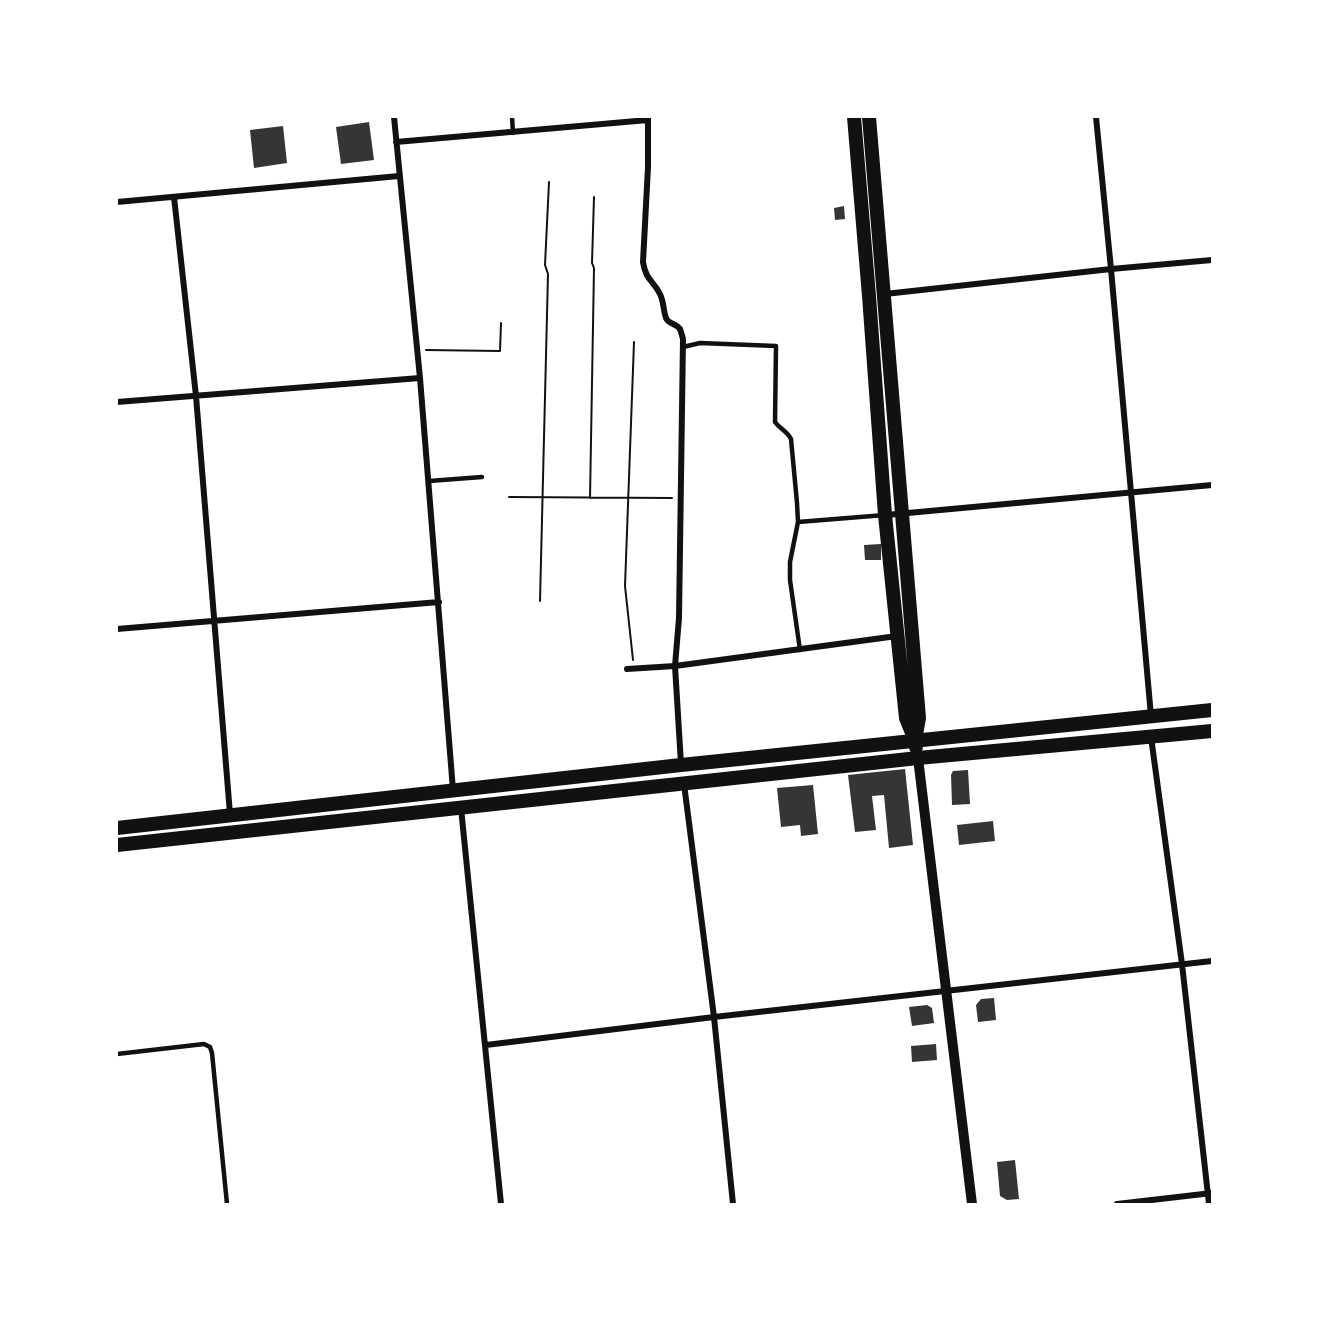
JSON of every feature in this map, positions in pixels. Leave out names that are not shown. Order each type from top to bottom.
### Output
[{"type":"main road","points":[[854,117],[885,515],[897,636],[906,718],[915,740],[918,758]]},
{"type":"main road","points":[[869,117],[919,718],[915,740]]},
{"type":"main road","points":[[117,828],[681,765],[1212,710]]},
{"type":"main road","points":[[117,845],[918,758],[1212,731]]},
{"type":"street","points":[[394,117],[420,378],[453,791]]},
{"type":"street","points":[[1096,117],[1151,717]]},
{"type":"street","points":[[396,142],[513,133],[648,118],[643,261],[645,272],[660,293],[665,317],[680,329],[683,339],[679,618],[675,666],[681,765]]},
{"type":"street","points":[[117,202],[399,176]]},
{"type":"street","points":[[174,197],[196,396],[230,814]]},
{"type":"street","points":[[869,296],[1111,269],[1212,261]]},
{"type":"street","points":[[117,402],[420,378]]},
{"type":"street","points":[[885,515],[1212,485]]},
{"type":"street","points":[[117,629],[439,602]]},
{"type":"street","points":[[631,668],[675,666],[897,636]]},
{"type":"street","points":[[1151,736],[1182,964],[1210,1194],[1209,1204]]},
{"type":"street","points":[[918,758],[972,1204]]},
{"type":"street","points":[[684,784],[714,1017],[733,1204]]},
{"type":"street","points":[[461,808],[501,1204]]},
{"type":"street","points":[[486,1045],[1212,961]]},
{"type":"street","points":[[1117,1204],[1210,1194]]},
{"type":"lane","points":[[512,117],[513,133]]},
{"type":"lane","points":[[683,347],[700,343],[776,346],[776,422],[778,427],[787,432],[791,439],[798,503],[798,522],[790,562],[790,580],[800,650]]},
{"type":"lane","points":[[429,481],[482,477]]},
{"type":"lane","points":[[798,522],[885,515]]},
{"type":"lane","points":[[117,1054],[204,1044],[210,1047],[226,1204]]},
{"type":"path","points":[[540,601],[548,274],[545,265],[549,182]]},
{"type":"path","points":[[590,498],[594,197]]},
{"type":"path","points":[[417,350],[500,351],[501,323]]},
{"type":"path","points":[[631,668],[626,586],[634,342]]},
{"type":"path","points":[[509,497],[680,498]]},
{"type":"building","points":[[369,122],[374,160],[341,164],[336,127]]},
{"type":"building","points":[[283,126],[287,163],[254,168],[250,130]]},
{"type":"building","points":[[844,206],[845,219],[835,220],[834,208]]},
{"type":"building","points":[[881,544],[881,560],[865,560],[864,545]]},
{"type":"building","points":[[905,769],[913,845],[889,848],[884,795],[872,796],[876,830],[855,832],[848,775]]},
{"type":"building","points":[[968,770],[970,804],[952,805],[951,775],[953,771]]},
{"type":"building","points":[[813,785],[818,834],[801,836],[800,825],[781,827],[777,788]]},
{"type":"building","points":[[993,821],[995,841],[959,845],[957,825]]},
{"type":"building","points":[[994,998],[996,1020],[978,1022],[976,1005],[981,999]]},
{"type":"building","points":[[927,1005],[932,1008],[934,1023],[912,1026],[909,1007]]},
{"type":"building","points":[[936,1044],[937,1060],[912,1062],[911,1046]]},
{"type":"building","points":[[1015,1160],[1019,1199],[1007,1200],[1000,1196],[997,1162]]}]
